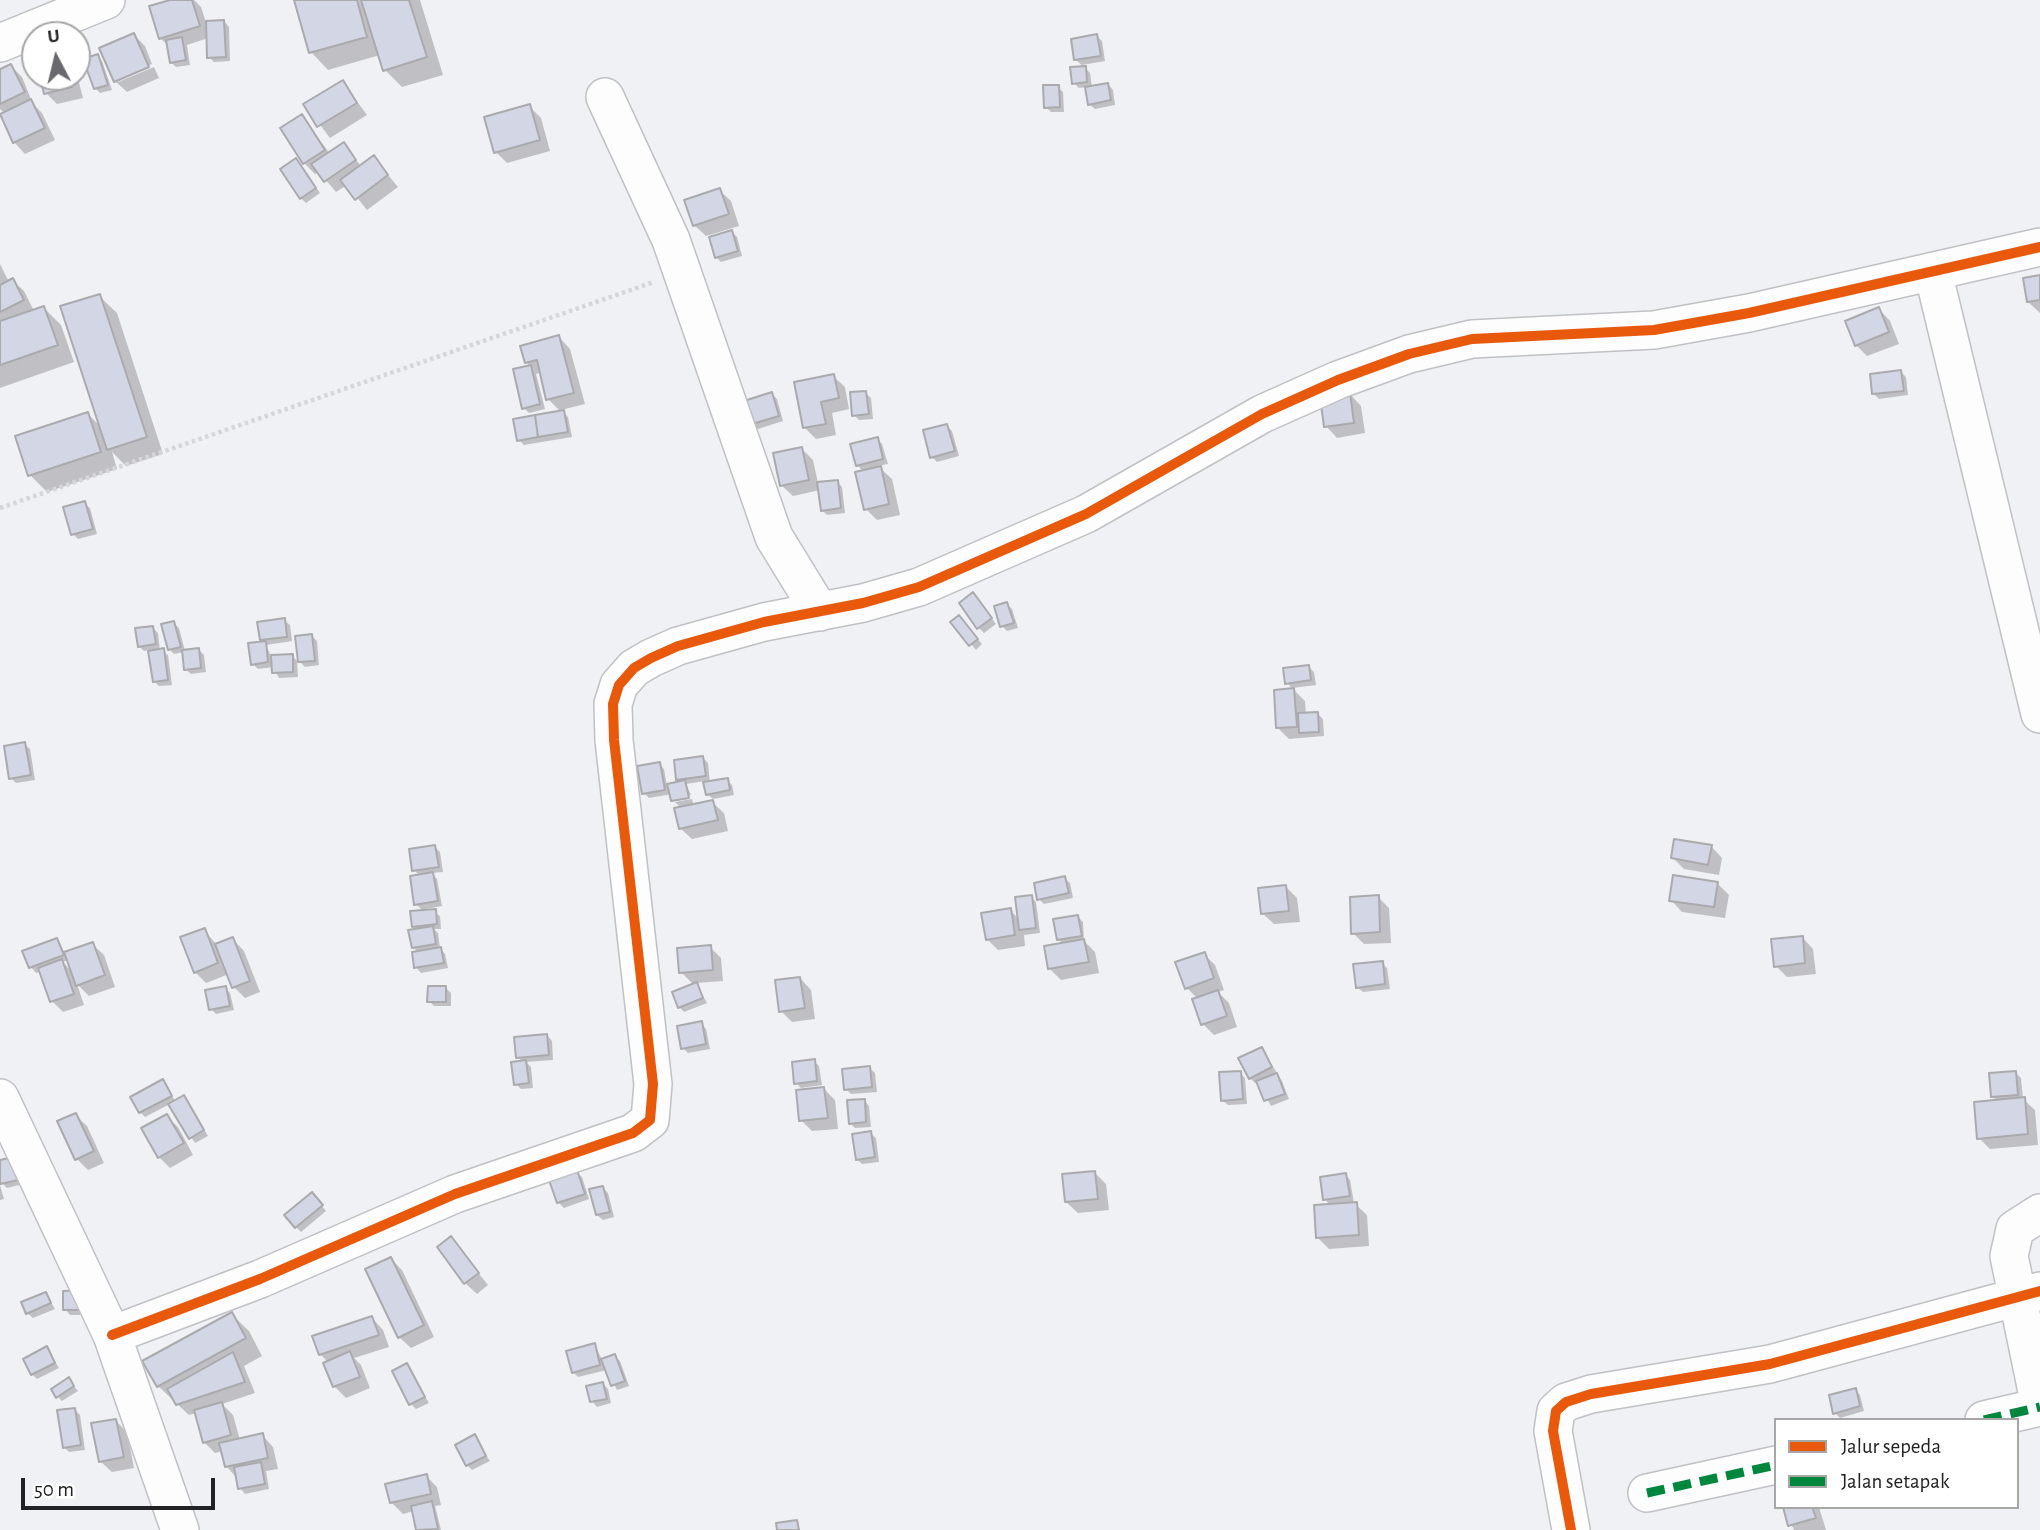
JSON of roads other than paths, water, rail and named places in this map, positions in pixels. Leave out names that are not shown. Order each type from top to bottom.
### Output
[{"type":"street","points":[[0,43],[106,0]]},
{"type":"street","points":[[605,97],[671,240],[774,537],[820,612]]},
{"type":"street","points":[[113,1335],[260,1279],[456,1194],[633,1133],[646,1125],[652,1115],[653,1084],[614,740],[613,704],[619,685],[634,668],[678,646],[764,622],[820,612],[919,587],[1086,514],[1262,414],[1338,380],[1409,354],[1472,339],[1654,330],[1749,313],[2040,247]]},
{"type":"street","points":[[1933,272],[2040,714]]},
{"type":"street","points":[[0,1098],[113,1335],[180,1530]]},
{"type":"street","points":[[1993,1418],[2040,1407],[2029,1294],[2009,1256],[2011,1239],[2024,1221],[2040,1213]]},
{"type":"street","points":[[1571,1530],[1553,1431],[1556,1411],[1566,1402],[1591,1394],[1770,1364],[2029,1294]]},
{"type":"street","points":[[1647,1493],[1774,1465]]}]
